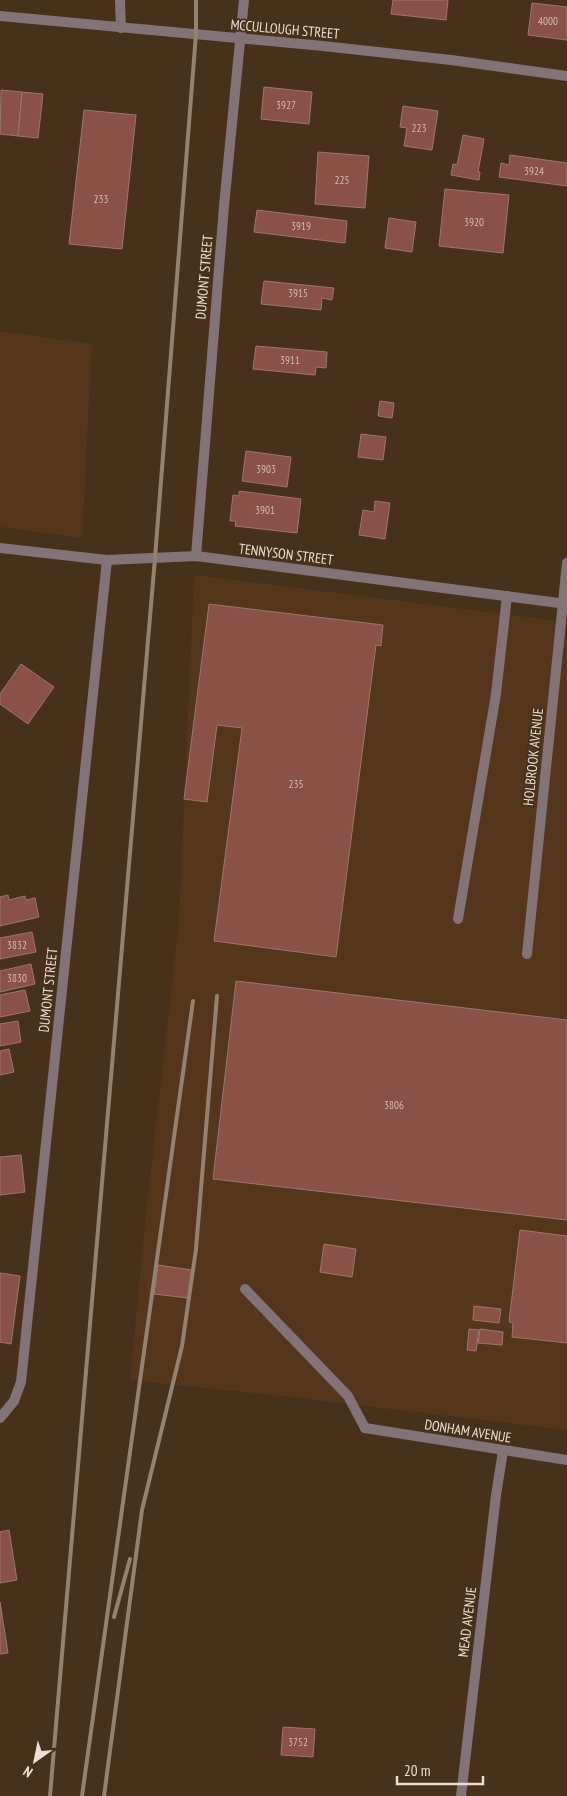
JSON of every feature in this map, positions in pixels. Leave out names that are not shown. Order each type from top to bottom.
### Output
[{"type":"street","points":[[120,0],[121,28]]},
{"type":"street","name":"DUMONT STREET","points":[[196,556],[224,206],[244,0]]},
{"type":"street","name":"MCCULLOUGH STREET","points":[[0,16],[323,46],[567,76]]},
{"type":"street","name":"TENNYSON STREET","points":[[0,548],[107,560],[196,556],[565,604]]},
{"type":"street","name":"DUMONT STREET","points":[[0,1418],[14,1401],[21,1382],[107,560]]},
{"type":"street","name":"HOLBROOK AVENUE","points":[[527,954],[565,604],[567,563]]},
{"type":"street","points":[[458,919],[496,694],[507,596]]},
{"type":"street","name":"DONHAM AVENUE","points":[[246,1289],[348,1396],[365,1428],[567,1460]]},
{"type":"street","name":"MEAD AVENUE","points":[[461,1796],[496,1495],[503,1451]]},
{"type":"shaded area","points":[[0,331],[92,344],[82,538],[0,527]]},
{"type":"shaded area","points":[[194,575],[567,622],[567,1430],[130,1380],[145,1223],[179,922]]},
{"type":"building","points":[[393,0],[448,0],[446,20],[391,14]]},
{"type":"building","points":[[532,3],[567,7],[567,40],[528,35]]},
{"type":"building","points":[[264,87],[312,92],[309,124],[261,119]]},
{"type":"building","points":[[1,90],[22,92],[18,136],[0,134]]},
{"type":"building","points":[[22,92],[43,94],[38,138],[18,136]]},
{"type":"building","points":[[403,106],[438,111],[432,150],[404,146],[407,128],[400,127]]},
{"type":"building","points":[[84,110],[136,115],[122,249],[69,244]]},
{"type":"building","points":[[463,135],[484,139],[478,172],[480,172],[479,180],[451,175],[453,164],[457,165]]},
{"type":"building","points":[[318,152],[369,156],[365,208],[315,204]]},
{"type":"building","points":[[510,155],[567,163],[567,186],[499,177],[501,163],[509,165]]},
{"type":"building","points":[[445,189],[509,195],[503,253],[439,246]]},
{"type":"building","points":[[257,210],[347,221],[345,243],[254,232]]},
{"type":"building","points":[[389,218],[416,222],[412,252],[385,248]]},
{"type":"building","points":[[264,281],[334,288],[332,300],[322,298],[321,310],[261,304]]},
{"type":"building","points":[[256,346],[327,352],[326,368],[316,367],[315,375],[253,369]]},
{"type":"building","points":[[380,401],[394,403],[392,418],[378,416]]},
{"type":"building","points":[[361,434],[386,437],[383,460],[358,457]]},
{"type":"building","points":[[246,451],[291,457],[287,487],[242,481]]},
{"type":"building","points":[[239,491],[301,499],[297,533],[235,526],[236,521],[230,521],[233,495],[239,496]]},
{"type":"building","points":[[375,501],[390,503],[385,539],[359,535],[363,510],[374,512]]},
{"type":"building","points":[[209,604],[383,625],[381,646],[376,645],[336,957],[214,941],[242,728],[217,725],[207,802],[184,799]]},
{"type":"building","points":[[21,664],[54,687],[28,724],[0,704],[0,694]]},
{"type":"building","points":[[8,895],[9,900],[25,896],[26,900],[35,898],[39,917],[0,926],[0,897]]},
{"type":"building","points":[[32,932],[36,952],[0,959],[0,938]]},
{"type":"building","points":[[31,964],[35,984],[0,992],[0,971]]},
{"type":"building","points":[[236,981],[567,1020],[567,1220],[213,1179]]},
{"type":"building","points":[[25,990],[30,1011],[0,1017],[0,995]]},
{"type":"building","points":[[18,1021],[21,1042],[0,1046],[0,1024]]},
{"type":"building","points":[[9,1049],[14,1072],[0,1075],[0,1051]]},
{"type":"building","points":[[21,1155],[25,1192],[0,1195],[0,1157]]},
{"type":"building","points":[[520,1230],[567,1236],[567,1343],[512,1337],[513,1323],[509,1322]]},
{"type":"building","points":[[324,1244],[356,1249],[352,1277],[320,1272]]},
{"type":"building","points":[[158,1265],[192,1270],[188,1298],[154,1294]]},
{"type":"building","points":[[0,1273],[20,1276],[11,1344],[0,1342]]},
{"type":"building","points":[[474,1306],[501,1309],[499,1323],[473,1320]]},
{"type":"building","points":[[469,1329],[479,1330],[476,1351],[467,1350]]},
{"type":"building","points":[[480,1329],[503,1332],[502,1345],[478,1343]]},
{"type":"building","points":[[9,1530],[17,1580],[0,1583],[0,1532]]},
{"type":"building","points":[[0,1602],[8,1653],[0,1654]]},
{"type":"building","points":[[283,1727],[315,1729],[313,1757],[281,1755]]},
{"type":"railway","points":[[50,1796],[155,558],[196,34],[196,0]]},
{"type":"railway","points":[[104,1796],[142,1510],[182,1346],[196,1249],[217,996]]},
{"type":"railway","points":[[82,1796],[193,1001]]},
{"type":"railway","points":[[114,1617],[130,1559]]}]
